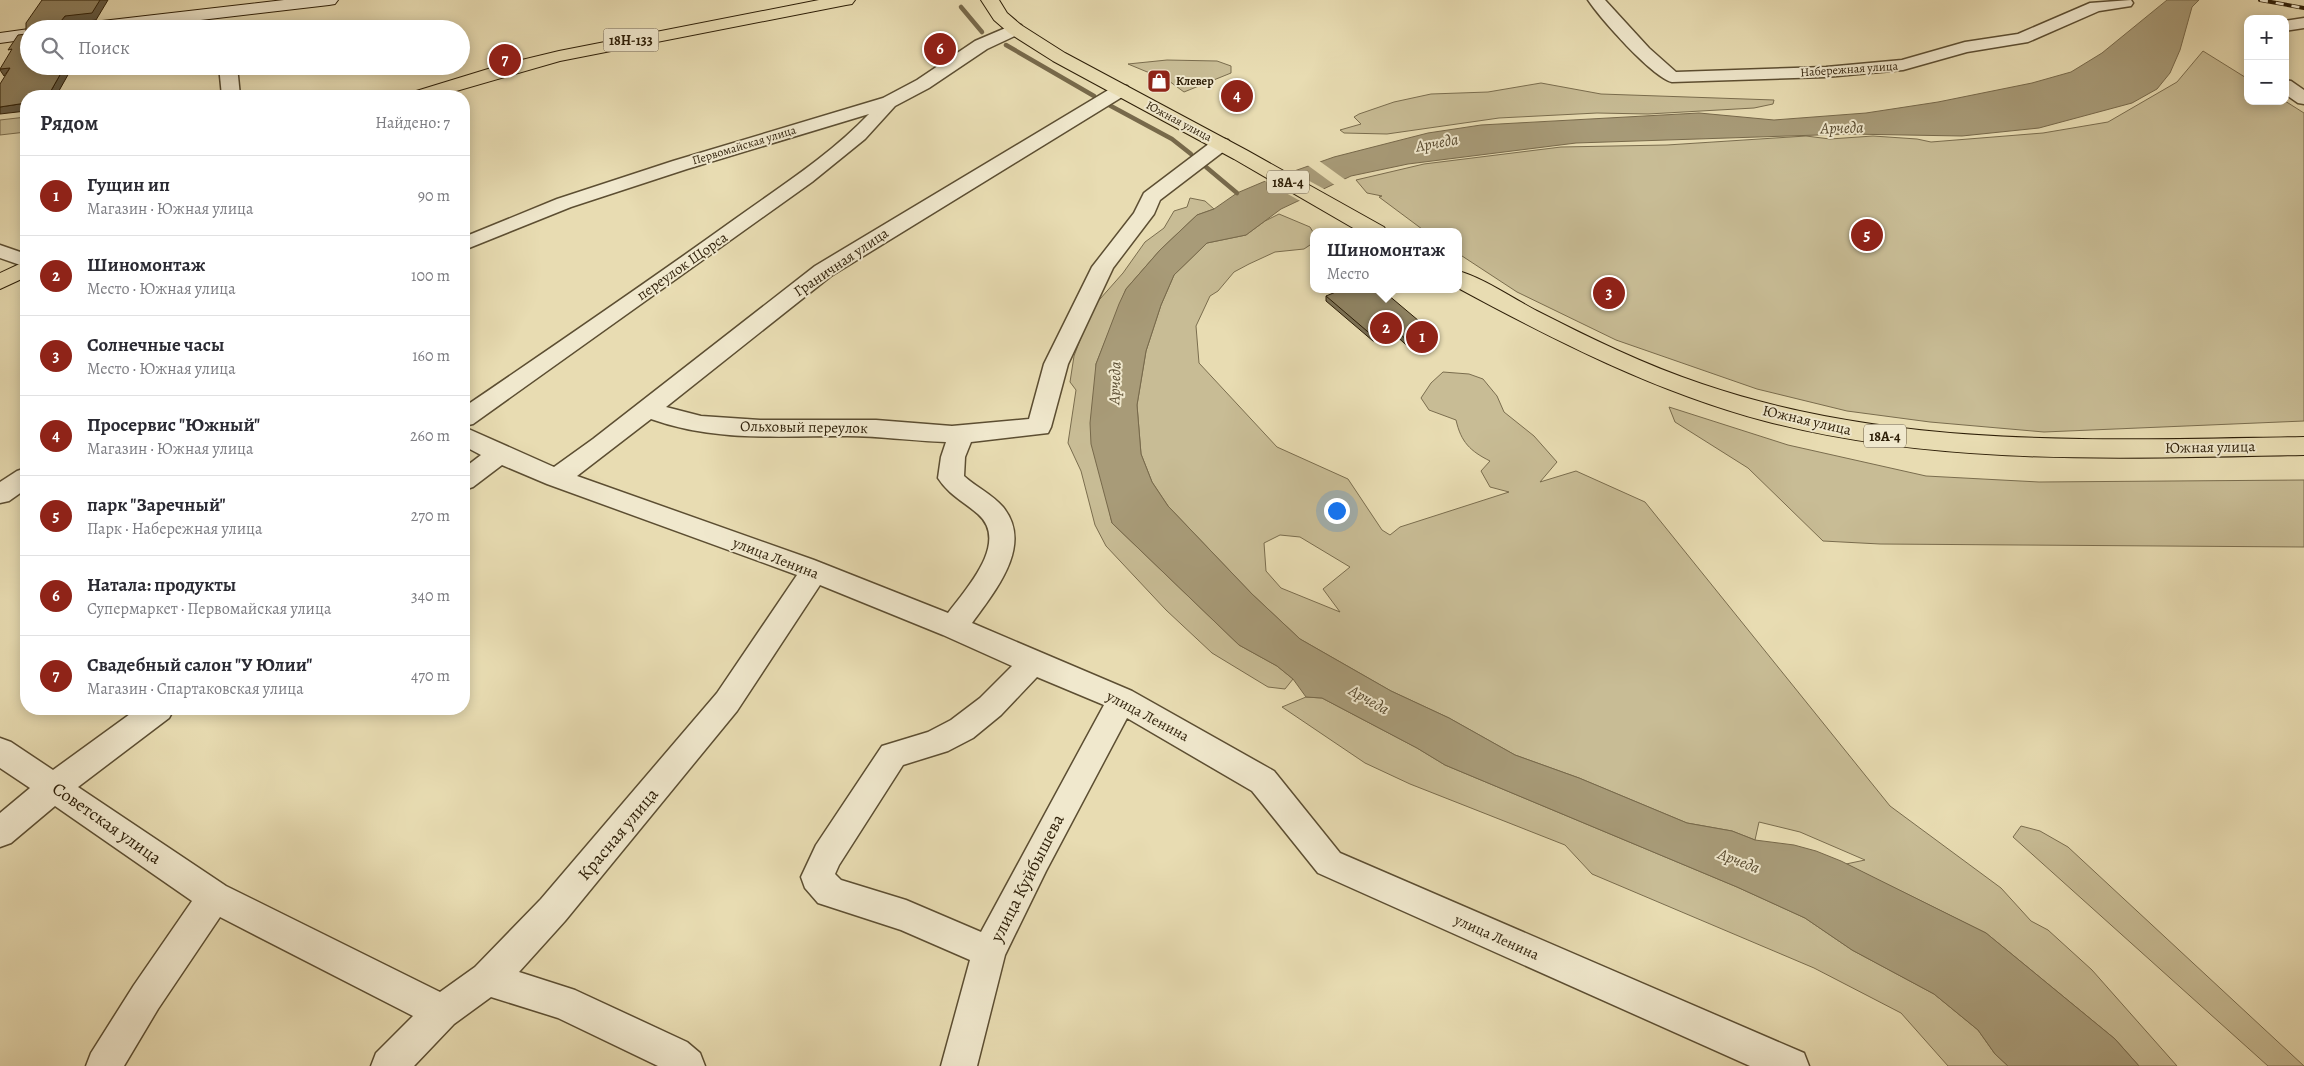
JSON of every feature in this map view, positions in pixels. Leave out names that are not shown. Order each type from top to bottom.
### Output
[{"type":"main road","name":"18Н-133","points":[[440,90],[508,69],[568,54],[846,0]]},
{"type":"main road","name":"Южная улица","points":[[990,0],[1000,16],[1015,29],[1059,56],[1241,155],[1369,228]]},
{"type":"main road","points":[[0,282],[20,271]]},
{"type":"main road","name":"Южная улица","points":[[1462,280],[1557,332],[1614,359],[1694,391],[1817,424],[1881,436],[1955,444],[2074,448],[2304,446]]},
{"type":"street","points":[[154,20],[328,0]]},
{"type":"street","name":"Набережная улица","points":[[1596,0],[1643,52],[1672,77],[1826,72],[1903,65],[1965,47],[2022,38],[2096,6],[2119,2]]},
{"type":"street","points":[[2289,25],[2304,23]]},
{"type":"street","name":"Первомайская улица","points":[[470,242],[564,203],[671,168],[889,102],[923,84],[981,45],[1015,29]]},
{"type":"street","points":[[0,38],[20,35]]},
{"type":"street","points":[[229,75],[230,90]]},
{"type":"street","name":"Граничная улица","points":[[556,478],[648,409],[823,271],[1121,90]]},
{"type":"street","name":"переулок Щорса","points":[[470,414],[701,254],[792,187],[872,124],[889,102]]},
{"type":"street","points":[[1039,427],[1056,364],[1103,267],[1144,214],[1151,197],[1221,144]]},
{"type":"street","points":[[0,251],[20,259]]},
{"type":"street","name":"Ольховый переулок","points":[[648,409],[662,416],[701,425],[775,428],[877,428],[962,434],[1039,427]]},
{"type":"street","points":[[953,626],[994,568],[1003,546],[1003,530],[996,516],[977,499],[961,490],[951,478],[953,457],[962,434]]},
{"type":"street","name":"улица Ленина","points":[[470,438],[500,454],[556,478],[814,572],[953,626],[1033,663],[1122,700],[1263,781],[1329,863],[1791,1066]]},
{"type":"street","points":[[470,476],[500,454]]},
{"type":"street","points":[[0,494],[20,481]]},
{"type":"street","name":"Красная улица","points":[[389,1066],[442,1012],[487,979],[553,910],[727,702],[814,572]]},
{"type":"street","points":[[989,952],[906,916],[830,892],[817,877],[827,855],[893,755],[930,744],[961,729],[1006,690],[1033,663]]},
{"type":"street","name":"улица Куйбышева","points":[[958,1066],[989,952],[1035,860],[1122,700]]},
{"type":"street","points":[[0,833],[54,787],[151,715]]},
{"type":"street","name":"Советская улица","points":[[0,751],[214,897],[442,1012]]},
{"type":"street","points":[[104,1066],[146,997],[214,897]]},
{"type":"street","points":[[487,979],[563,1002],[674,1055],[687,1066]]},
{"type":"shaded area","points":[[2203,51],[2244,77],[2244,105],[2289,104],[2304,113],[2304,421],[2044,432],[1930,422],[1847,411],[1757,389],[1616,340],[1517,292],[1462,256],[1462,228],[1421,228],[1379,197],[1382,196],[1367,193],[1356,180],[1424,164],[1561,147],[1667,145],[1806,136],[1830,139],[1873,136],[1917,139],[1931,142],[2043,133],[2108,122],[2177,82]]},
{"type":"shaded area","points":[[1167,60],[1217,61],[1231,66],[1231,73],[1184,92],[1169,81],[1128,64]]},
{"type":"shaded area","points":[[1541,83],[1601,94],[1774,100],[1773,104],[1754,108],[1648,114],[1597,113],[1499,118],[1387,134],[1344,133],[1340,130],[1361,124],[1354,117],[1359,114],[1394,102],[1431,94],[1488,92]]},
{"type":"shaded area","points":[[20,118],[20,133],[0,135],[0,120]]},
{"type":"shaded area","points":[[1190,198],[1205,201],[1214,209],[1197,215],[1160,250],[1126,289],[1096,364],[1104,487],[1112,523],[1239,645],[1277,666],[1293,679],[1285,689],[1268,687],[1212,653],[1166,610],[1106,546],[1095,525],[1081,471],[1068,443],[1076,390],[1070,382],[1074,356],[1092,308],[1123,273],[1145,242],[1164,228],[1174,211],[1187,207]]},
{"type":"shaded area","points":[[1279,214],[1311,228],[1310,245],[1304,249],[1275,252],[1249,264],[1234,272],[1218,291],[1210,296],[1196,326],[1199,363],[1277,447],[1348,479],[1382,530],[1390,535],[1400,527],[1509,492],[1490,487],[1481,471],[1490,461],[1467,445],[1456,420],[1429,410],[1421,398],[1431,383],[1443,372],[1469,374],[1483,379],[1497,396],[1504,412],[1534,436],[1557,462],[1540,482],[1576,471],[1645,502],[1890,806],[2001,888],[2031,921],[2048,930],[2092,970],[2177,1066],[2139,1066],[2115,1039],[1986,933],[1846,864],[1865,860],[1800,832],[1759,822],[1755,840],[1732,831],[1687,823],[1579,778],[1515,755],[1449,718],[1391,691],[1300,639],[1252,594],[1168,506],[1152,482],[1141,454],[1137,405],[1146,351],[1161,305],[1174,275],[1207,243],[1246,235],[1265,221]],"holes":[[[1280,535],[1300,537],[1350,567],[1323,589],[1340,612],[1281,588],[1266,571],[1264,543]]]},
{"type":"shaded area","points":[[1669,407],[1788,445],[1926,476],[2039,482],[2304,480],[2304,547],[1880,544],[1823,541],[1748,468],[1675,422]]},
{"type":"shaded area","points":[[1306,697],[1322,698],[1417,748],[1445,765],[1737,887],[1805,918],[1852,950],[1934,994],[1978,1030],[1995,1054],[2008,1066],[1948,1066],[1901,1013],[1814,968],[1592,874],[1565,845],[1410,784],[1365,763],[1282,707]]},
{"type":"shaded area","points":[[2021,826],[2040,831],[2068,847],[2304,1066],[2268,1066],[2013,837]]},
{"type":"water","name":"Арчеда","points":[[2167,0],[2199,0],[2192,7],[2180,50],[2170,73],[2157,89],[2132,103],[2039,128],[1962,136],[1849,134],[1576,143],[1408,164],[1351,176],[1281,209],[1246,235],[1207,243],[1174,275],[1161,305],[1146,351],[1137,405],[1141,454],[1152,482],[1168,506],[1252,594],[1300,639],[1391,691],[1449,718],[1515,755],[1579,778],[1687,823],[1732,831],[1755,840],[1794,845],[1816,851],[1841,861],[1986,933],[2115,1039],[2139,1066],[2008,1066],[1995,1054],[1978,1030],[1934,994],[1852,950],[1805,918],[1737,887],[1445,765],[1417,748],[1322,698],[1306,697],[1293,679],[1277,666],[1239,645],[1112,523],[1091,444],[1090,423],[1096,364],[1126,289],[1160,250],[1197,215],[1214,209],[1237,193],[1334,157],[1428,133],[1481,125],[1699,113],[1774,120],[1866,113],[1938,102],[2032,83],[2071,72],[2102,53]]},
{"type":"pier","points":[[1318,160],[1347,181],[1336,186],[1306,164]]},
{"type":"pier","points":[[1289,170],[1326,190],[1302,202],[1263,180]]},
{"type":"building","points":[[42,0],[100,0],[92,13],[65,16],[62,20],[28,20]]},
{"type":"building","points":[[20,35],[20,75],[60,75],[51,90],[20,90],[20,104],[0,107],[0,84],[10,68],[0,69],[12,49],[8,50]]},
{"type":"building","points":[[1333,293],[1386,293],[1438,337],[1415,348],[1394,328],[1374,337],[1326,296]]},
{"type":"waterway","points":[[961,7],[982,32]]},
{"type":"waterway","points":[[1006,45],[1094,96]]},
{"type":"waterway","points":[[1109,105],[1172,139],[1191,154]]},
{"type":"waterway","points":[[1206,167],[1237,193]]},
{"type":"railway","points":[[2260,0],[2304,8]]},
{"type":"place","name":"Натала: продукты","points":[[940,49]]},
{"type":"place","name":"Свадебный салон \"У Юлии\"","points":[[505,60]]},
{"type":"place","name":"Клевер","points":[[1159,81]]},
{"type":"place","name":"Просервис \"Южный\"","points":[[1237,96]]},
{"type":"place","name":"парк \"Заречный\"","points":[[1867,235]]},
{"type":"place","name":"Солнечные часы","points":[[1609,293]]},
{"type":"place","name":"Шиномонтаж","points":[[1386,328]]},
{"type":"place","name":"Гущин ип","points":[[1422,337]]}]
